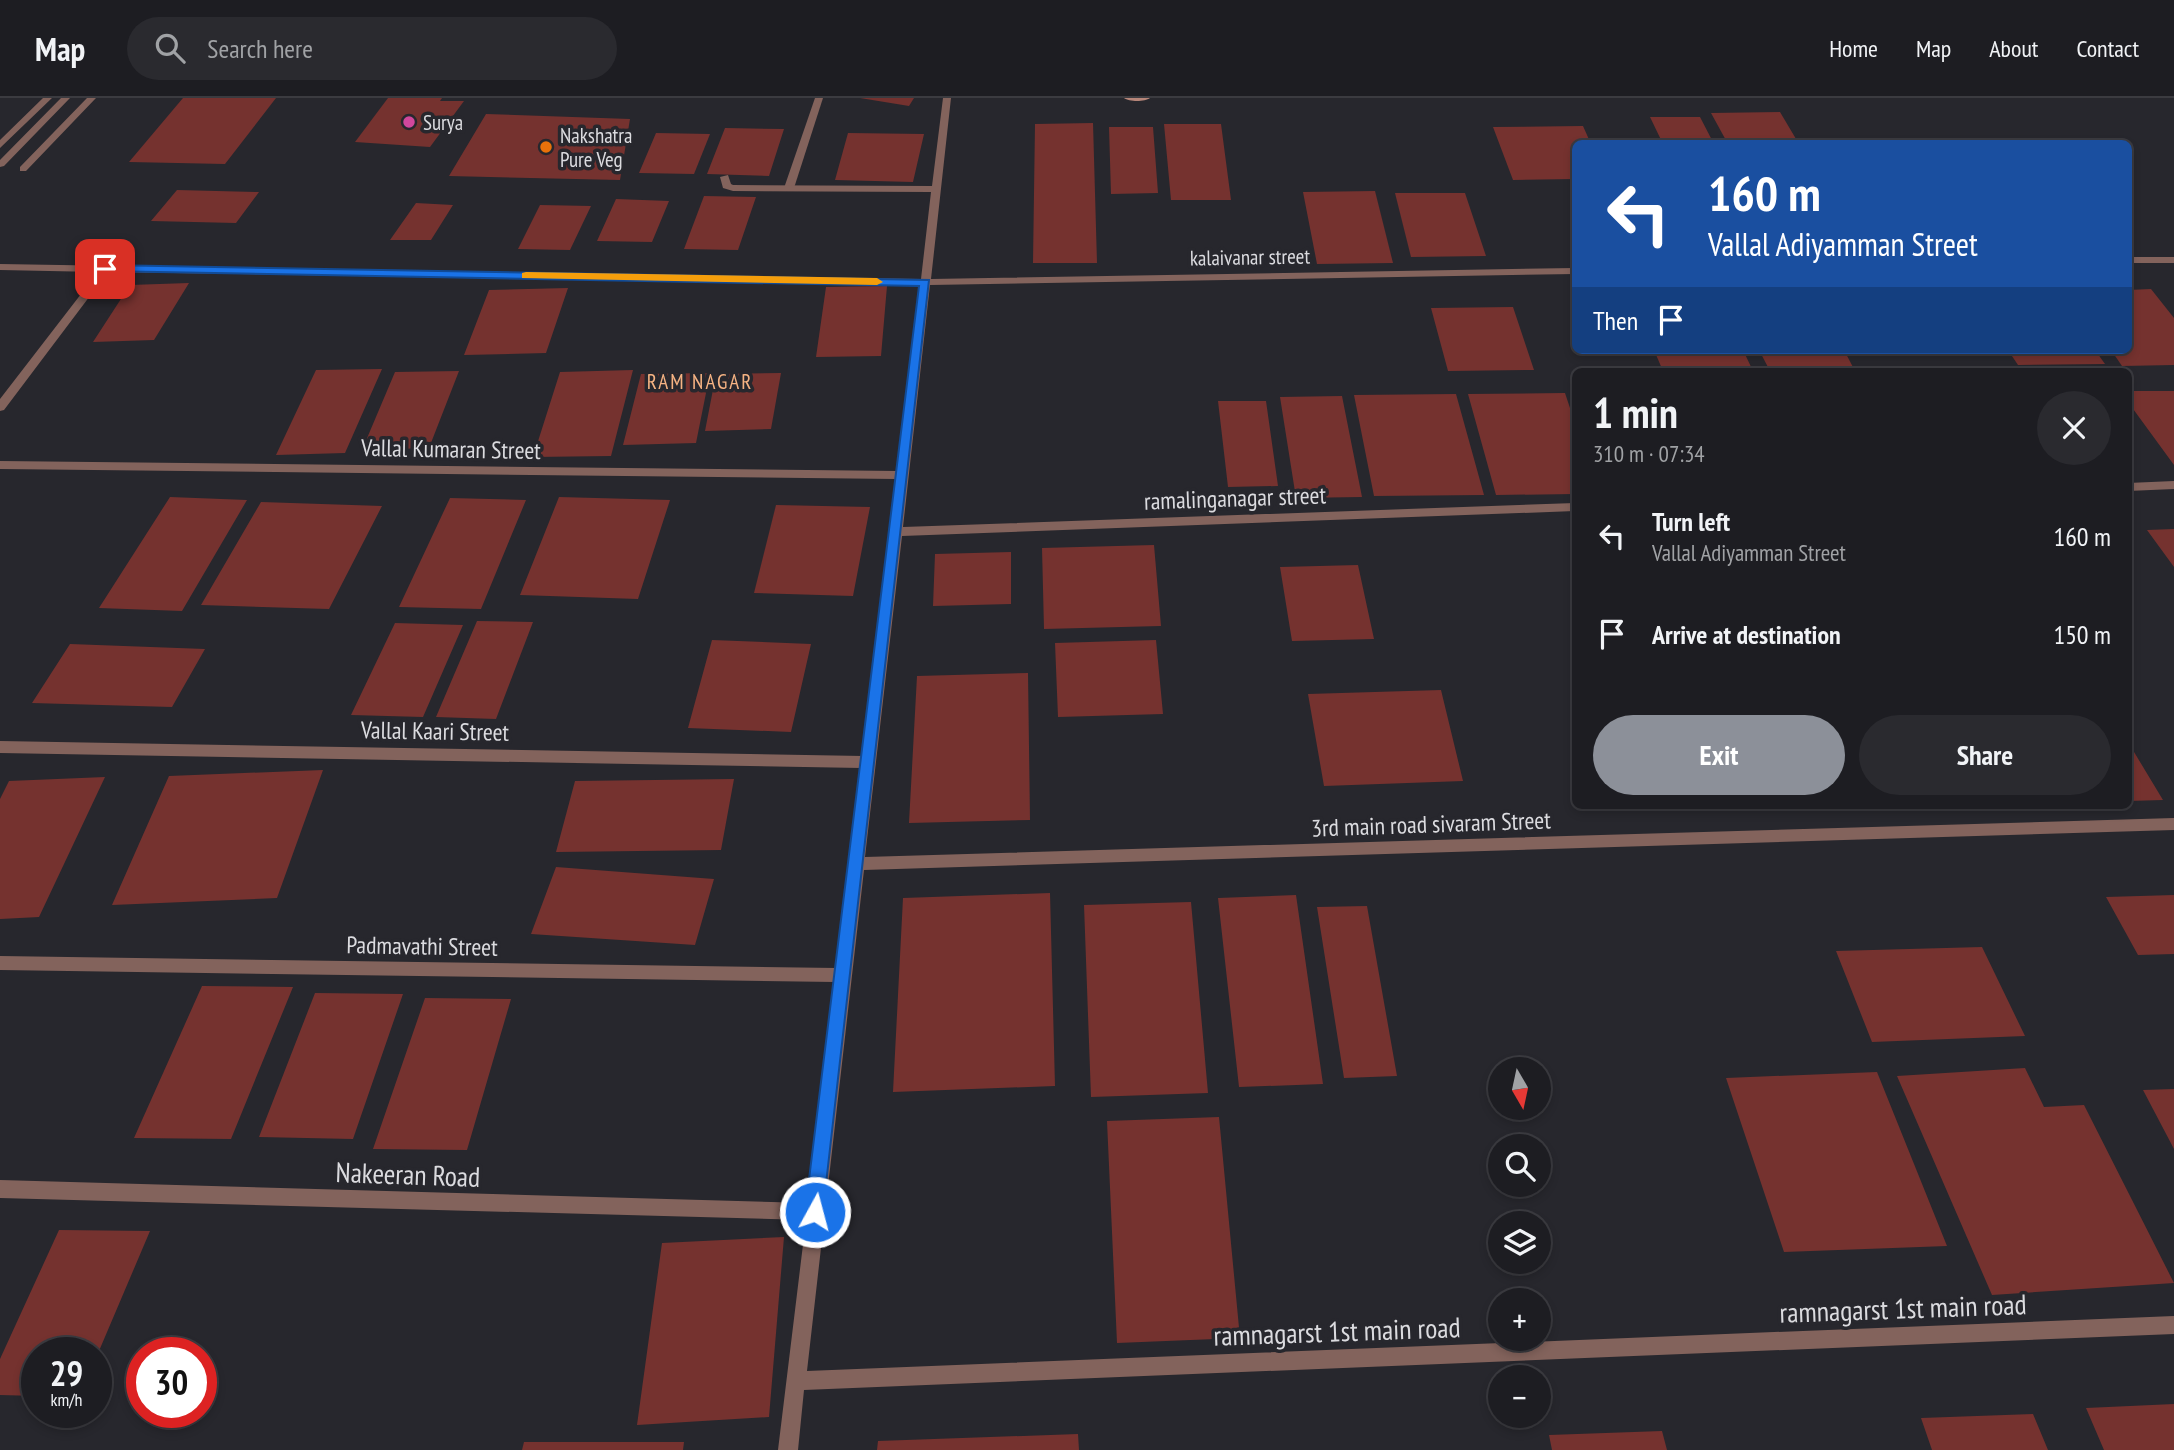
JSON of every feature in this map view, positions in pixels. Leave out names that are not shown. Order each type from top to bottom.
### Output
[{"type":"main road","points":[[1128,98],[1146,98]]},
{"type":"street","points":[[0,145],[48,98]]},
{"type":"street","points":[[1,164],[66,98]]},
{"type":"street","points":[[23,169],[92,98]]},
{"type":"street","points":[[789,188],[819,98]]},
{"type":"street","points":[[788,1450],[947,98]]},
{"type":"street","points":[[725,177],[726,186],[733,188],[936,189]]},
{"type":"street","points":[[2132,260],[2174,260]]},
{"type":"street","name":"kalaivanar street","points":[[0,267],[925,282],[1572,271]]},
{"type":"street","points":[[0,407],[105,269]]},
{"type":"street","name":"Vallal Kumaran Street","points":[[0,466],[902,475]]},
{"type":"street","points":[[2132,487],[2174,485]]},
{"type":"street","name":"ramalinganagar street","points":[[896,532],[1572,507]]},
{"type":"street","name":"Vallal Kaari Street","points":[[0,747],[869,762]]},
{"type":"street","name":"3rd main road sivaram Street","points":[[856,864],[2174,824]]},
{"type":"street","name":"Padmavathi Street","points":[[0,963],[844,975]]},
{"type":"street","name":"Nakeeran Road","points":[[0,1189],[815,1212]]},
{"type":"street","name":"ramnagarst 1st main road","points":[[796,1381],[2174,1325]]},
{"type":"building","points":[[183,98],[276,98],[225,164],[129,162]]},
{"type":"building","name":"Surya","points":[[388,98],[442,98],[440,101],[464,101],[430,147],[355,142]]},
{"type":"building","points":[[860,98],[914,98],[909,106]]},
{"type":"building","points":[[1780,112],[1797,140],[1726,140],[1711,113]]},
{"type":"building","name":"Nakshatra Pure Veg","points":[[486,114],[630,119],[620,180],[449,176]]},
{"type":"building","points":[[1650,117],[1700,117],[1712,140],[1661,140]]},
{"type":"building","points":[[1093,123],[1097,263],[1033,263],[1035,124]]},
{"type":"building","points":[[1164,124],[1221,124],[1231,200],[1171,200]]},
{"type":"building","points":[[1583,126],[1589,140],[1572,140],[1572,179],[1513,180],[1493,127]]},
{"type":"building","points":[[1109,127],[1153,127],[1158,193],[1111,194]]},
{"type":"building","points":[[725,128],[784,129],[769,176],[707,174]]},
{"type":"building","points":[[656,133],[710,134],[694,174],[639,173]]},
{"type":"building","points":[[848,133],[924,134],[913,182],[835,180]]},
{"type":"building","points":[[177,190],[259,192],[236,223],[151,221]]},
{"type":"building","points":[[1375,191],[1393,263],[1317,264],[1303,192]]},
{"type":"building","points":[[1395,193],[1465,193],[1486,256],[1411,257]]},
{"type":"building","points":[[704,196],[756,197],[738,250],[684,249]]},
{"type":"building","points":[[616,199],[669,201],[652,242],[597,241]]},
{"type":"building","points":[[416,203],[453,205],[431,240],[390,240]]},
{"type":"building","points":[[540,205],[591,206],[570,250],[518,249]]},
{"type":"building","points":[[189,283],[154,340],[93,342],[130,285]]},
{"type":"building","points":[[887,286],[881,356],[816,357],[826,287]]},
{"type":"building","points":[[568,288],[546,353],[464,355],[489,290]]},
{"type":"building","points":[[2151,289],[2174,318],[2174,365],[2122,366],[2114,354],[2132,354],[2132,290]]},
{"type":"building","points":[[1513,307],[1534,370],[1448,371],[1431,308]]},
{"type":"building","points":[[1656,354],[1745,354],[1752,368],[1662,368]]},
{"type":"building","points":[[1761,354],[1846,354],[1853,368],[1768,368]]},
{"type":"building","points":[[2011,354],[2098,354],[2105,364],[2018,365]]},
{"type":"building","points":[[382,369],[345,453],[276,455],[316,370]]},
{"type":"building","points":[[633,370],[611,456],[533,457],[560,372]]},
{"type":"building","points":[[459,371],[429,448],[362,450],[395,372]]},
{"type":"building","points":[[710,373],[696,443],[623,445],[641,374]]},
{"type":"building","points":[[781,373],[771,429],[705,431],[716,374]]},
{"type":"building","points":[[2132,391],[2174,391],[2174,465],[2132,407]]},
{"type":"building","points":[[1565,393],[1572,414],[1572,494],[1496,495],[1468,394]]},
{"type":"building","points":[[1456,394],[1484,495],[1374,496],[1354,395]]},
{"type":"building","points":[[1342,396],[1362,497],[1296,498],[1280,397]]},
{"type":"building","points":[[1218,401],[1266,401],[1278,486],[1228,487]]},
{"type":"building","points":[[170,497],[247,500],[182,611],[99,608]]},
{"type":"building","points":[[559,497],[670,500],[638,599],[520,595]]},
{"type":"building","points":[[450,498],[526,500],[481,609],[399,607]]},
{"type":"building","points":[[261,502],[382,506],[329,609],[201,605]]},
{"type":"building","points":[[776,505],[870,507],[853,596],[754,593]]},
{"type":"building","points":[[2174,529],[2174,567],[2147,530]]},
{"type":"building","points":[[1154,545],[1161,626],[1044,629],[1042,548]]},
{"type":"building","points":[[1011,552],[1011,604],[933,606],[935,554]]},
{"type":"building","points":[[1358,565],[1374,639],[1292,641],[1280,567]]},
{"type":"building","points":[[477,621],[533,622],[496,719],[436,717]]},
{"type":"building","points":[[395,623],[463,625],[423,717],[351,715]]},
{"type":"building","points":[[712,640],[811,644],[791,732],[688,728]]},
{"type":"building","points":[[1156,640],[1163,714],[1058,717],[1055,643]]},
{"type":"building","points":[[70,644],[205,649],[172,707],[32,703]]},
{"type":"building","points":[[1028,673],[1030,820],[909,823],[917,676]]},
{"type":"building","points":[[1441,690],[1463,781],[1324,786],[1308,694]]},
{"type":"building","points":[[2132,749],[2163,800],[2132,801]]},
{"type":"building","points":[[323,770],[277,898],[112,905],[169,776]]},
{"type":"building","points":[[105,777],[39,917],[0,919],[0,799],[9,781]]},
{"type":"building","points":[[734,779],[721,850],[556,852],[575,781]]},
{"type":"building","points":[[556,867],[714,879],[695,945],[531,934]]},
{"type":"building","points":[[1050,893],[1055,1086],[893,1092],[903,898]]},
{"type":"building","points":[[1296,895],[1323,1084],[1239,1087],[1218,898]]},
{"type":"building","points":[[2174,895],[2174,954],[2138,955],[2106,897]]},
{"type":"building","points":[[1191,902],[1208,1093],[1091,1097],[1084,905]]},
{"type":"building","points":[[1367,906],[1397,1076],[1344,1078],[1317,907]]},
{"type":"building","points":[[1982,947],[2025,1036],[1872,1042],[1836,951]]},
{"type":"building","points":[[202,986],[293,987],[231,1139],[134,1138]]},
{"type":"building","points":[[315,993],[403,994],[353,1139],[259,1137]]},
{"type":"building","points":[[425,998],[511,999],[467,1150],[373,1149]]},
{"type":"building","points":[[2025,1068],[2044,1107],[2084,1105],[2174,1283],[1992,1295],[1897,1076]]},
{"type":"building","points":[[1877,1072],[1947,1246],[1784,1252],[1726,1078]]},
{"type":"building","points":[[2174,1089],[2174,1149],[2143,1090]]},
{"type":"building","points":[[1219,1117],[1240,1338],[1117,1343],[1107,1121]]},
{"type":"building","points":[[59,1230],[150,1231],[105,1337],[21,1337],[21,1396],[0,1395],[0,1359]]},
{"type":"building","points":[[784,1237],[769,1417],[637,1425],[662,1243]]},
{"type":"building","points":[[2174,1404],[2174,1450],[2104,1450],[2086,1408]]},
{"type":"building","points":[[2033,1414],[2048,1450],[1932,1450],[1921,1418]]},
{"type":"building","points":[[1662,1431],[1667,1450],[1552,1450],[1549,1435]]},
{"type":"building","points":[[1078,1434],[1079,1450],[877,1450],[878,1441]]},
{"type":"building","points":[[524,1442],[684,1442],[683,1450],[522,1450]]},
{"type":"slow traffic","points":[[526,276],[877,282]]},
{"type":"place","name":"Surya","points":[[409,122]]},
{"type":"place","name":"Nakshatra Pure Veg","points":[[546,147]]},
{"type":"district","name":"RAM NAGAR","points":[[700,381]]},
{"type":"route","points":[[105,269],[925,282],[815,1212]]}]
